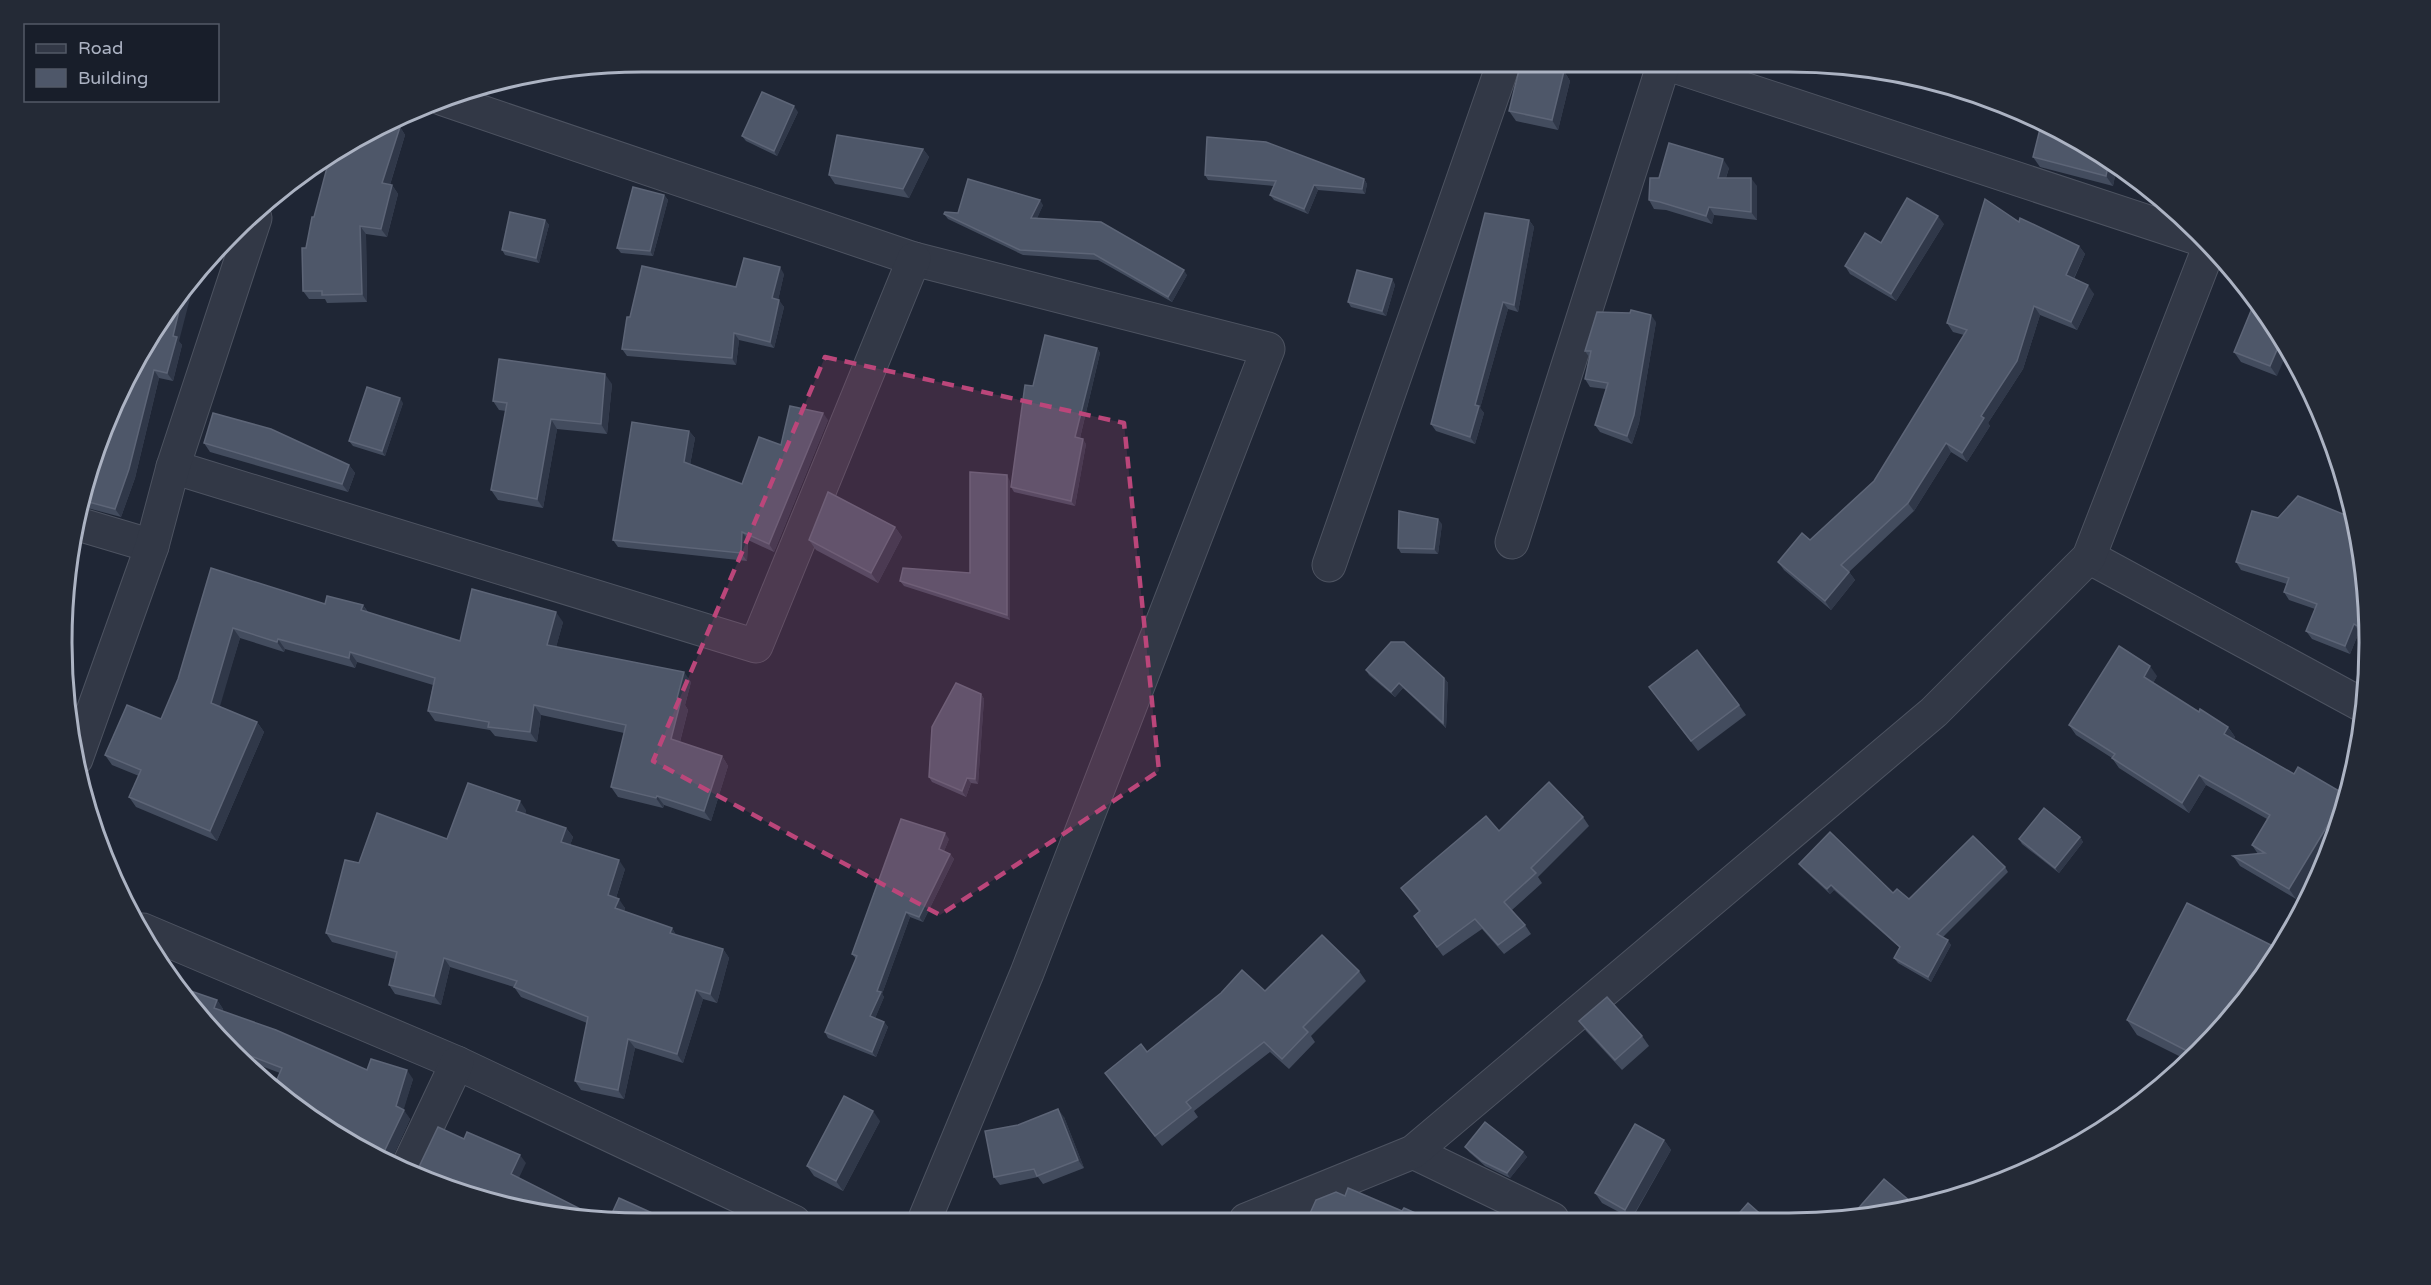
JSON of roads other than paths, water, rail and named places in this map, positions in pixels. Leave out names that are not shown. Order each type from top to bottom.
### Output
[{"type":"street","points":[[1329,565],[1501,72]]},
{"type":"street","points":[[1512,542],[1662,72]]},
{"type":"street","points":[[1692,72],[2188,235]]},
{"type":"street","points":[[456,103],[914,259],[1268,349],[1027,973],[927,1213]]},
{"type":"street","points":[[81,744],[152,546],[173,467],[252,227]]},
{"type":"street","points":[[1263,1213],[1413,1152],[1934,712],[2089,557],[2206,254]]},
{"type":"street","points":[[173,467],[756,646],[914,259]]},
{"type":"street","points":[[84,526],[152,546]]},
{"type":"street","points":[[2089,557],[2356,701]]},
{"type":"street","points":[[152,934],[457,1063],[775,1213]]},
{"type":"street","points":[[410,1163],[457,1063]]},
{"type":"street","points":[[1413,1152],[1540,1213]]}]
